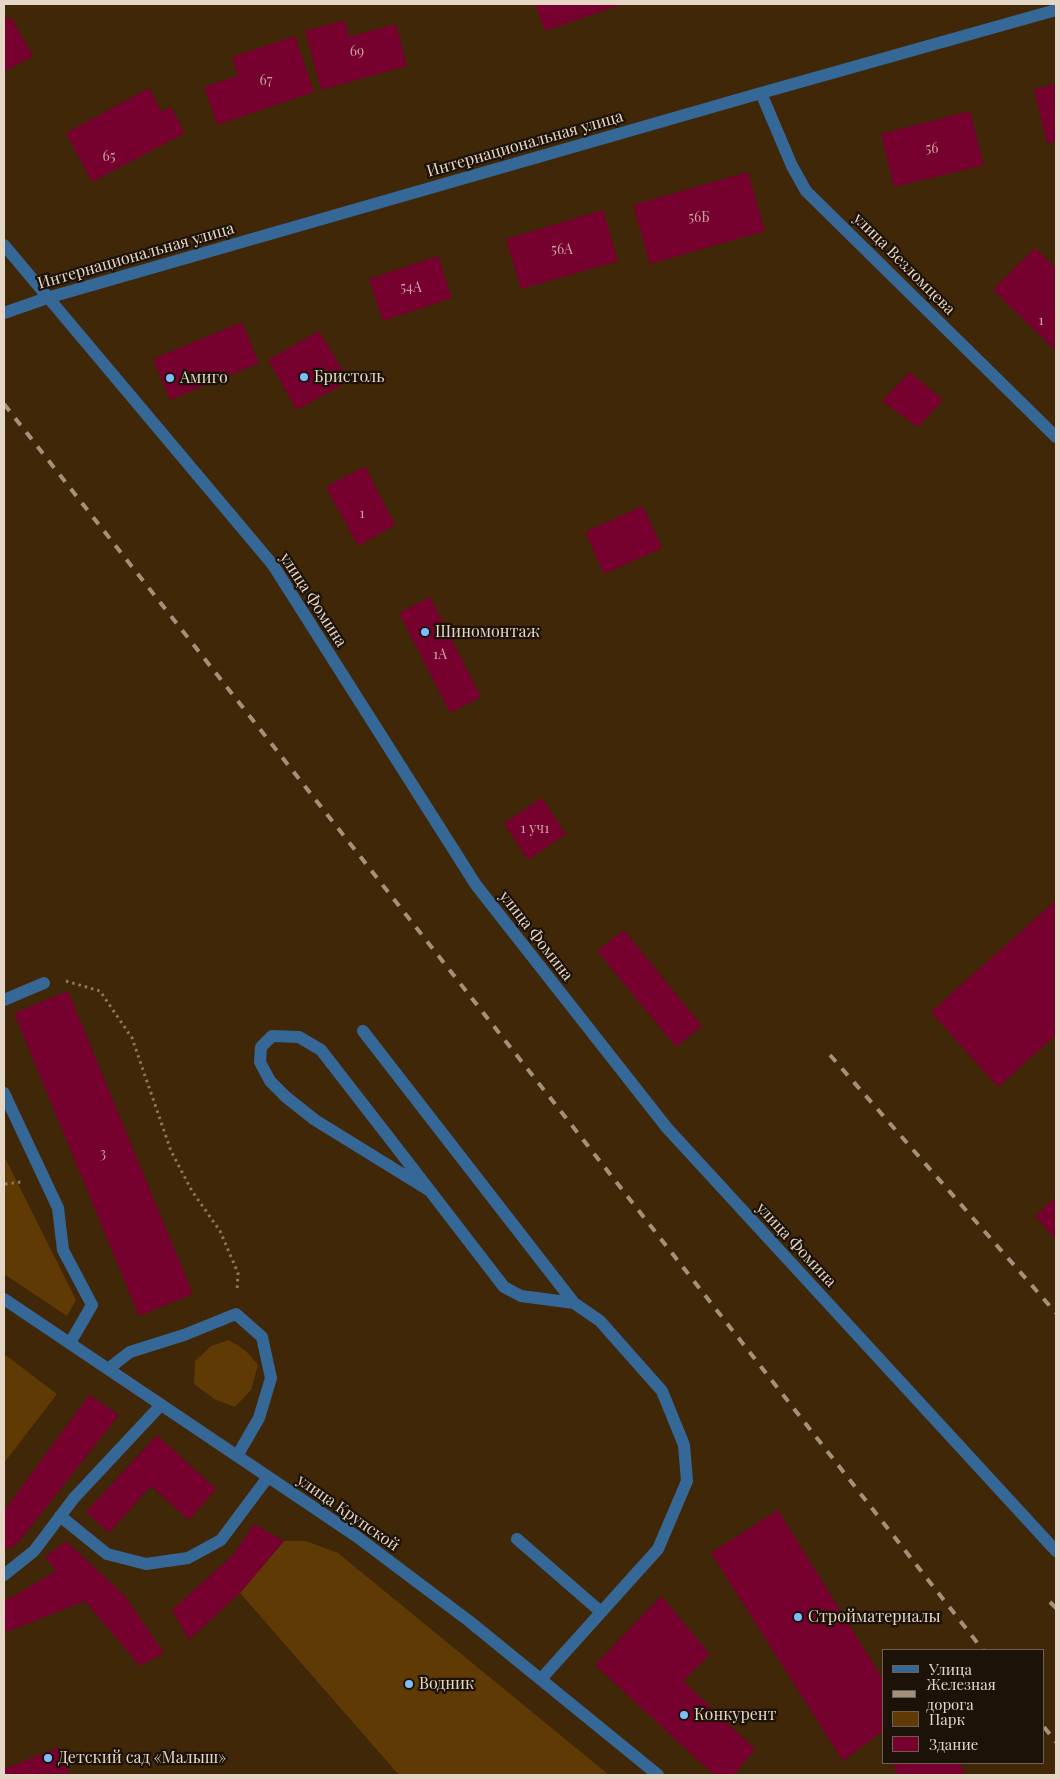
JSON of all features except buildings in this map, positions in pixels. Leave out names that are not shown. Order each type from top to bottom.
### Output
[{"type":"street","name":"Интернациональная улица","points":[[4,313],[47,298],[1056,10]]},
{"type":"street","name":"улица Везломцева","points":[[761,93],[792,166],[806,190],[1056,437]]},
{"type":"street","name":"улица Фомина","points":[[4,245],[273,566],[476,885],[667,1128],[1056,1551]]},
{"type":"street","points":[[4,1000],[44,984]]},
{"type":"street","points":[[363,1031],[574,1303],[600,1321],[662,1391],[684,1444],[687,1481],[658,1549],[541,1679]]},
{"type":"street","points":[[430,1190],[315,1120],[286,1097],[270,1081],[260,1062],[262,1048],[272,1036],[300,1037],[321,1050],[430,1190],[504,1287],[521,1296],[574,1303]]},
{"type":"street","points":[[4,1093],[58,1208],[64,1250],[92,1305],[70,1344]]},
{"type":"street","name":"улица Крупской","points":[[4,1299],[364,1542],[469,1621],[658,1775]]},
{"type":"street","points":[[108,1369],[130,1352],[184,1335],[236,1314],[262,1337],[271,1378],[259,1418],[237,1456]]},
{"type":"street","points":[[4,1575],[34,1550],[74,1498],[161,1405]]},
{"type":"street","points":[[60,1516],[107,1554],[146,1564],[188,1558],[221,1540],[268,1477]]},
{"type":"street","points":[[517,1539],[601,1612]]},
{"type":"path","points":[[44,984],[66,981],[100,991],[132,1038],[171,1151],[192,1190],[220,1231],[238,1273],[236,1314]]},
{"type":"green space","points":[[4,1156],[76,1300],[67,1316],[4,1274]]},
{"type":"green space","points":[[229,1340],[246,1351],[258,1365],[251,1390],[235,1407],[214,1399],[194,1384],[195,1361],[211,1346]]},
{"type":"green space","points":[[4,1354],[57,1394],[4,1463]]},
{"type":"green space","name":"Водник","points":[[284,1541],[306,1541],[338,1553],[609,1775],[399,1775],[240,1593]]},
{"type":"railway","points":[[4,404],[982,1649]]},
{"type":"railway","points":[[830,1055],[1056,1313]]},
{"type":"railway","points":[[1050,1602],[1056,1608]]},
{"type":"railway","points":[[1045,1728],[1056,1742]]},
{"type":"place","name":"Бристоль","points":[[304,377]]},
{"type":"place","name":"Амиго","points":[[170,378]]},
{"type":"place","name":"Шиномонтаж","points":[[425,632]]},
{"type":"place","name":"Стройматериалы","points":[[798,1617]]},
{"type":"place","name":"Водник","points":[[409,1684]]},
{"type":"place","name":"Конкурент","points":[[684,1715]]},
{"type":"place","name":"Детский сад «Малыш»","points":[[48,1758]]}]
